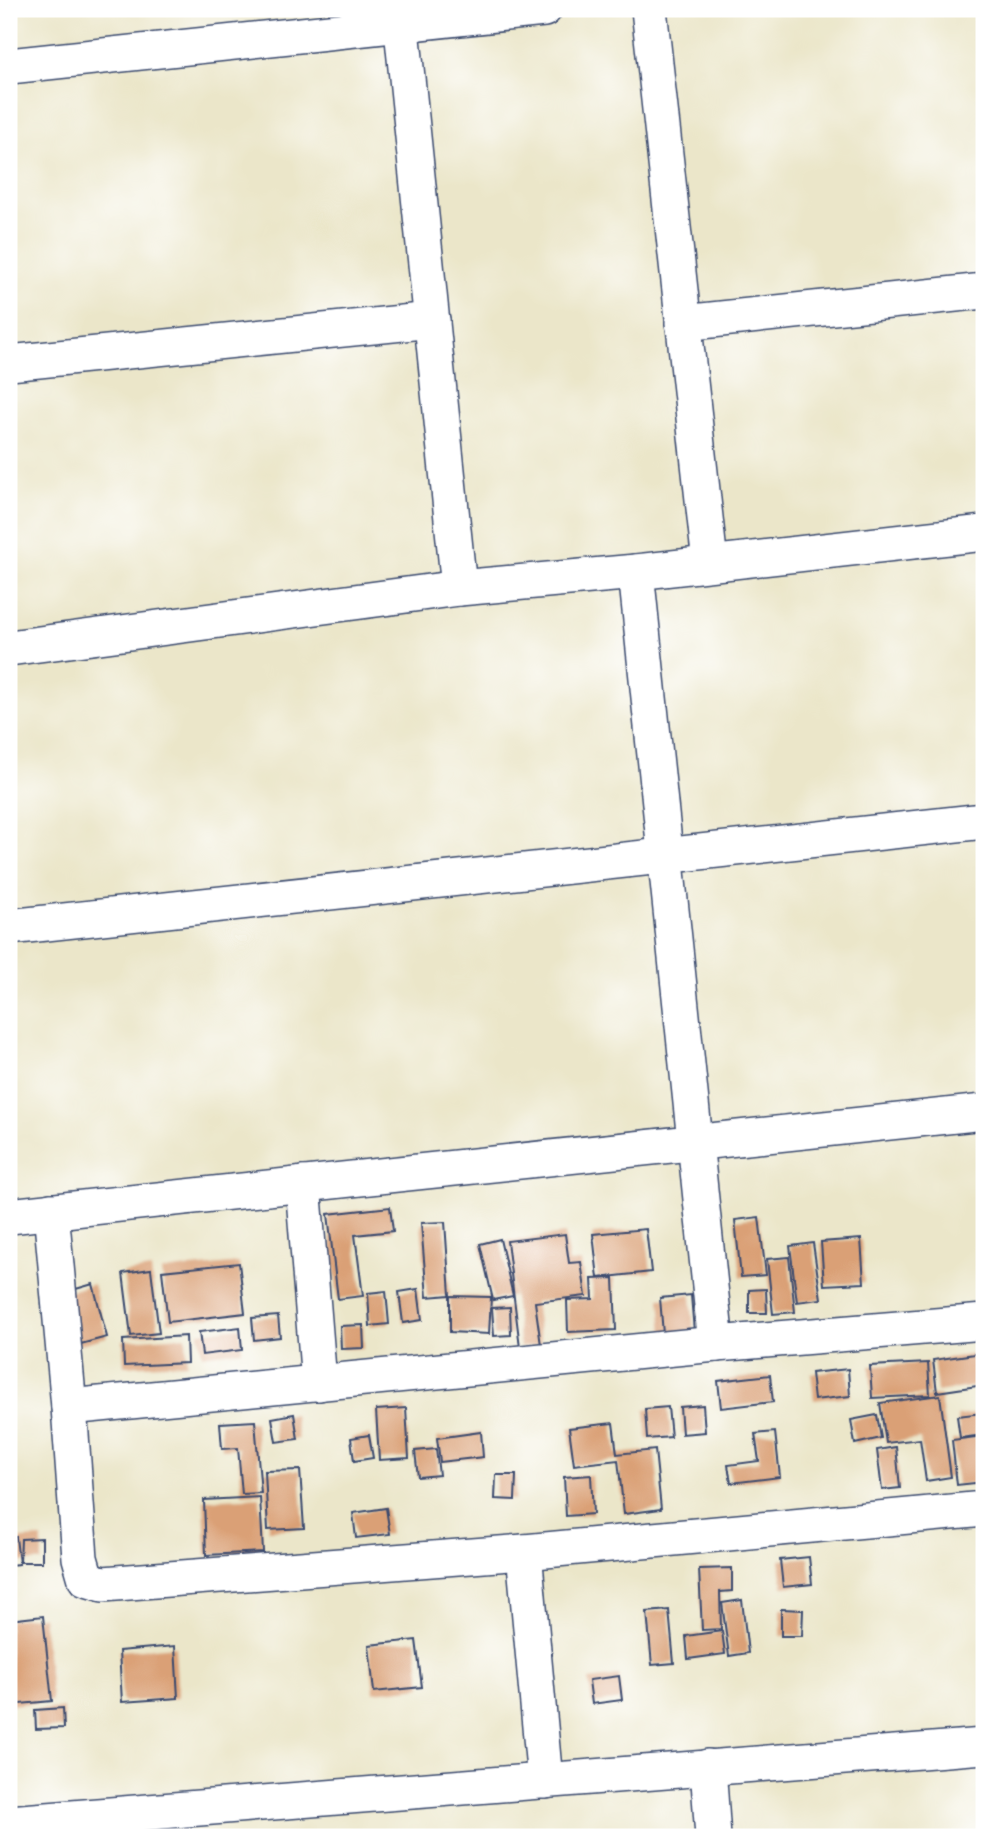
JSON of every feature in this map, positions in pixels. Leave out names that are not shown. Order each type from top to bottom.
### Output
[{"type":"street","points":[[9,65],[401,16],[544,9]]},
{"type":"street","points":[[649,9],[710,563]]},
{"type":"street","points":[[401,16],[459,588]]},
{"type":"street","points":[[683,323],[984,291]]},
{"type":"street","points":[[9,363],[432,320]]},
{"type":"street","points":[[9,648],[459,588],[636,572],[984,533]]},
{"type":"street","points":[[636,572],[716,1344]]},
{"type":"street","points":[[9,927],[984,821]]},
{"type":"street","points":[[9,1216],[984,1112]]},
{"type":"street","points":[[303,1184],[319,1383]]},
{"type":"street","points":[[51,1211],[80,1558],[86,1578],[103,1584],[524,1552],[984,1510]]},
{"type":"street","points":[[69,1407],[716,1344],[984,1322]]},
{"type":"street","points":[[524,1552],[545,1781]]},
{"type":"street","points":[[9,1823],[984,1746]]},
{"type":"street","points":[[708,1767],[713,1837]]},
{"type":"building","points":[[390,1207],[393,1231],[355,1235],[363,1296],[338,1299],[328,1214]]},
{"type":"building","points":[[759,1217],[766,1275],[741,1277],[735,1220]]},
{"type":"building","points":[[445,1222],[450,1295],[427,1297],[421,1223]]},
{"type":"building","points":[[646,1229],[651,1272],[598,1278],[593,1234]]},
{"type":"building","points":[[565,1234],[569,1263],[581,1262],[586,1296],[535,1302],[541,1345],[520,1347],[507,1241]]},
{"type":"building","points":[[500,1239],[513,1296],[493,1300],[480,1244]]},
{"type":"building","points":[[861,1239],[864,1283],[824,1285],[821,1242]]},
{"type":"building","points":[[813,1243],[821,1299],[797,1302],[790,1246]]},
{"type":"building","points":[[789,1257],[795,1312],[773,1314],[767,1259]]},
{"type":"building","points":[[239,1263],[245,1313],[168,1322],[162,1271]]},
{"type":"building","points":[[151,1269],[159,1333],[131,1336],[123,1273]]},
{"type":"building","points":[[614,1278],[616,1330],[568,1332],[567,1300],[593,1299],[592,1279]]},
{"type":"building","points":[[93,1284],[107,1337],[77,1345],[62,1293]]},
{"type":"building","points":[[418,1289],[422,1320],[403,1323],[399,1292]]},
{"type":"building","points":[[766,1289],[767,1313],[749,1313],[749,1290]]},
{"type":"building","points":[[386,1291],[389,1324],[370,1326],[368,1293]]},
{"type":"building","points":[[691,1295],[694,1332],[663,1334],[660,1298]]},
{"type":"building","points":[[450,1296],[491,1297],[489,1334],[450,1332]]},
{"type":"building","points":[[510,1307],[511,1335],[494,1336],[492,1308]]},
{"type":"building","points":[[278,1316],[280,1337],[254,1340],[252,1318]]},
{"type":"building","points":[[363,1325],[364,1348],[341,1349],[340,1326]]},
{"type":"building","points":[[240,1327],[242,1350],[202,1355],[199,1332]]},
{"type":"building","points":[[186,1336],[187,1363],[124,1366],[123,1340]]},
{"type":"building","points":[[982,1353],[984,1385],[937,1392],[933,1360]]},
{"type":"building","points":[[928,1363],[930,1395],[872,1398],[870,1366]]},
{"type":"building","points":[[848,1369],[850,1396],[814,1400],[811,1373]]},
{"type":"building","points":[[770,1375],[773,1402],[721,1408],[718,1381]]},
{"type":"building","points":[[940,1395],[951,1477],[926,1481],[920,1439],[886,1443],[880,1403]]},
{"type":"building","points":[[703,1405],[705,1432],[682,1434],[680,1407]]},
{"type":"building","points":[[668,1407],[671,1437],[647,1439],[645,1409]]},
{"type":"building","points":[[406,1408],[409,1458],[379,1460],[376,1410]]},
{"type":"building","points":[[982,1413],[984,1435],[960,1438],[957,1416]]},
{"type":"building","points":[[294,1414],[298,1439],[276,1442],[272,1418]]},
{"type":"building","points":[[877,1415],[881,1438],[855,1444],[851,1420]]},
{"type":"building","points":[[255,1421],[261,1493],[242,1494],[238,1448],[222,1449],[220,1423]]},
{"type":"building","points":[[613,1423],[617,1454],[655,1450],[661,1509],[624,1514],[618,1460],[574,1465],[569,1428]]},
{"type":"building","points":[[481,1432],[483,1457],[440,1462],[437,1438]]},
{"type":"building","points":[[775,1432],[780,1477],[731,1483],[728,1465],[759,1461],[755,1434]]},
{"type":"building","points":[[369,1435],[373,1458],[354,1461],[351,1438]]},
{"type":"building","points":[[984,1436],[984,1482],[957,1485],[952,1440]]},
{"type":"building","points":[[896,1447],[900,1488],[882,1490],[877,1450]]},
{"type":"building","points":[[436,1449],[439,1475],[418,1477],[415,1451]]},
{"type":"building","points":[[300,1470],[304,1528],[268,1530],[265,1471]]},
{"type":"building","points":[[496,1475],[516,1475],[515,1500],[495,1499]]},
{"type":"building","points":[[591,1475],[593,1514],[566,1516],[564,1477]]},
{"type":"building","points":[[260,1497],[263,1552],[206,1555],[204,1500]]},
{"type":"building","points":[[386,1508],[390,1534],[356,1538],[353,1513]]},
{"type":"building","points":[[16,1537],[19,1564],[9,1565],[9,1538]]},
{"type":"building","points":[[42,1538],[42,1562],[20,1562],[21,1539]]},
{"type":"building","points":[[809,1557],[812,1584],[783,1587],[780,1560]]},
{"type":"building","points":[[732,1568],[732,1591],[720,1592],[721,1629],[702,1630],[699,1569]]},
{"type":"building","points":[[742,1600],[748,1653],[729,1656],[722,1603]]},
{"type":"building","points":[[781,1609],[803,1610],[802,1636],[781,1636]]},
{"type":"building","points":[[669,1610],[674,1663],[652,1665],[647,1612]]},
{"type":"building","points":[[43,1616],[52,1701],[9,1705],[9,1620]]},
{"type":"building","points":[[722,1631],[725,1654],[688,1659],[686,1636]]},
{"type":"building","points":[[416,1640],[422,1687],[374,1692],[369,1645]]},
{"type":"building","points":[[175,1646],[178,1698],[122,1702],[119,1651]]},
{"type":"building","points":[[619,1676],[622,1700],[592,1704],[589,1680]]},
{"type":"building","points":[[63,1708],[64,1728],[36,1729],[35,1710]]}]
